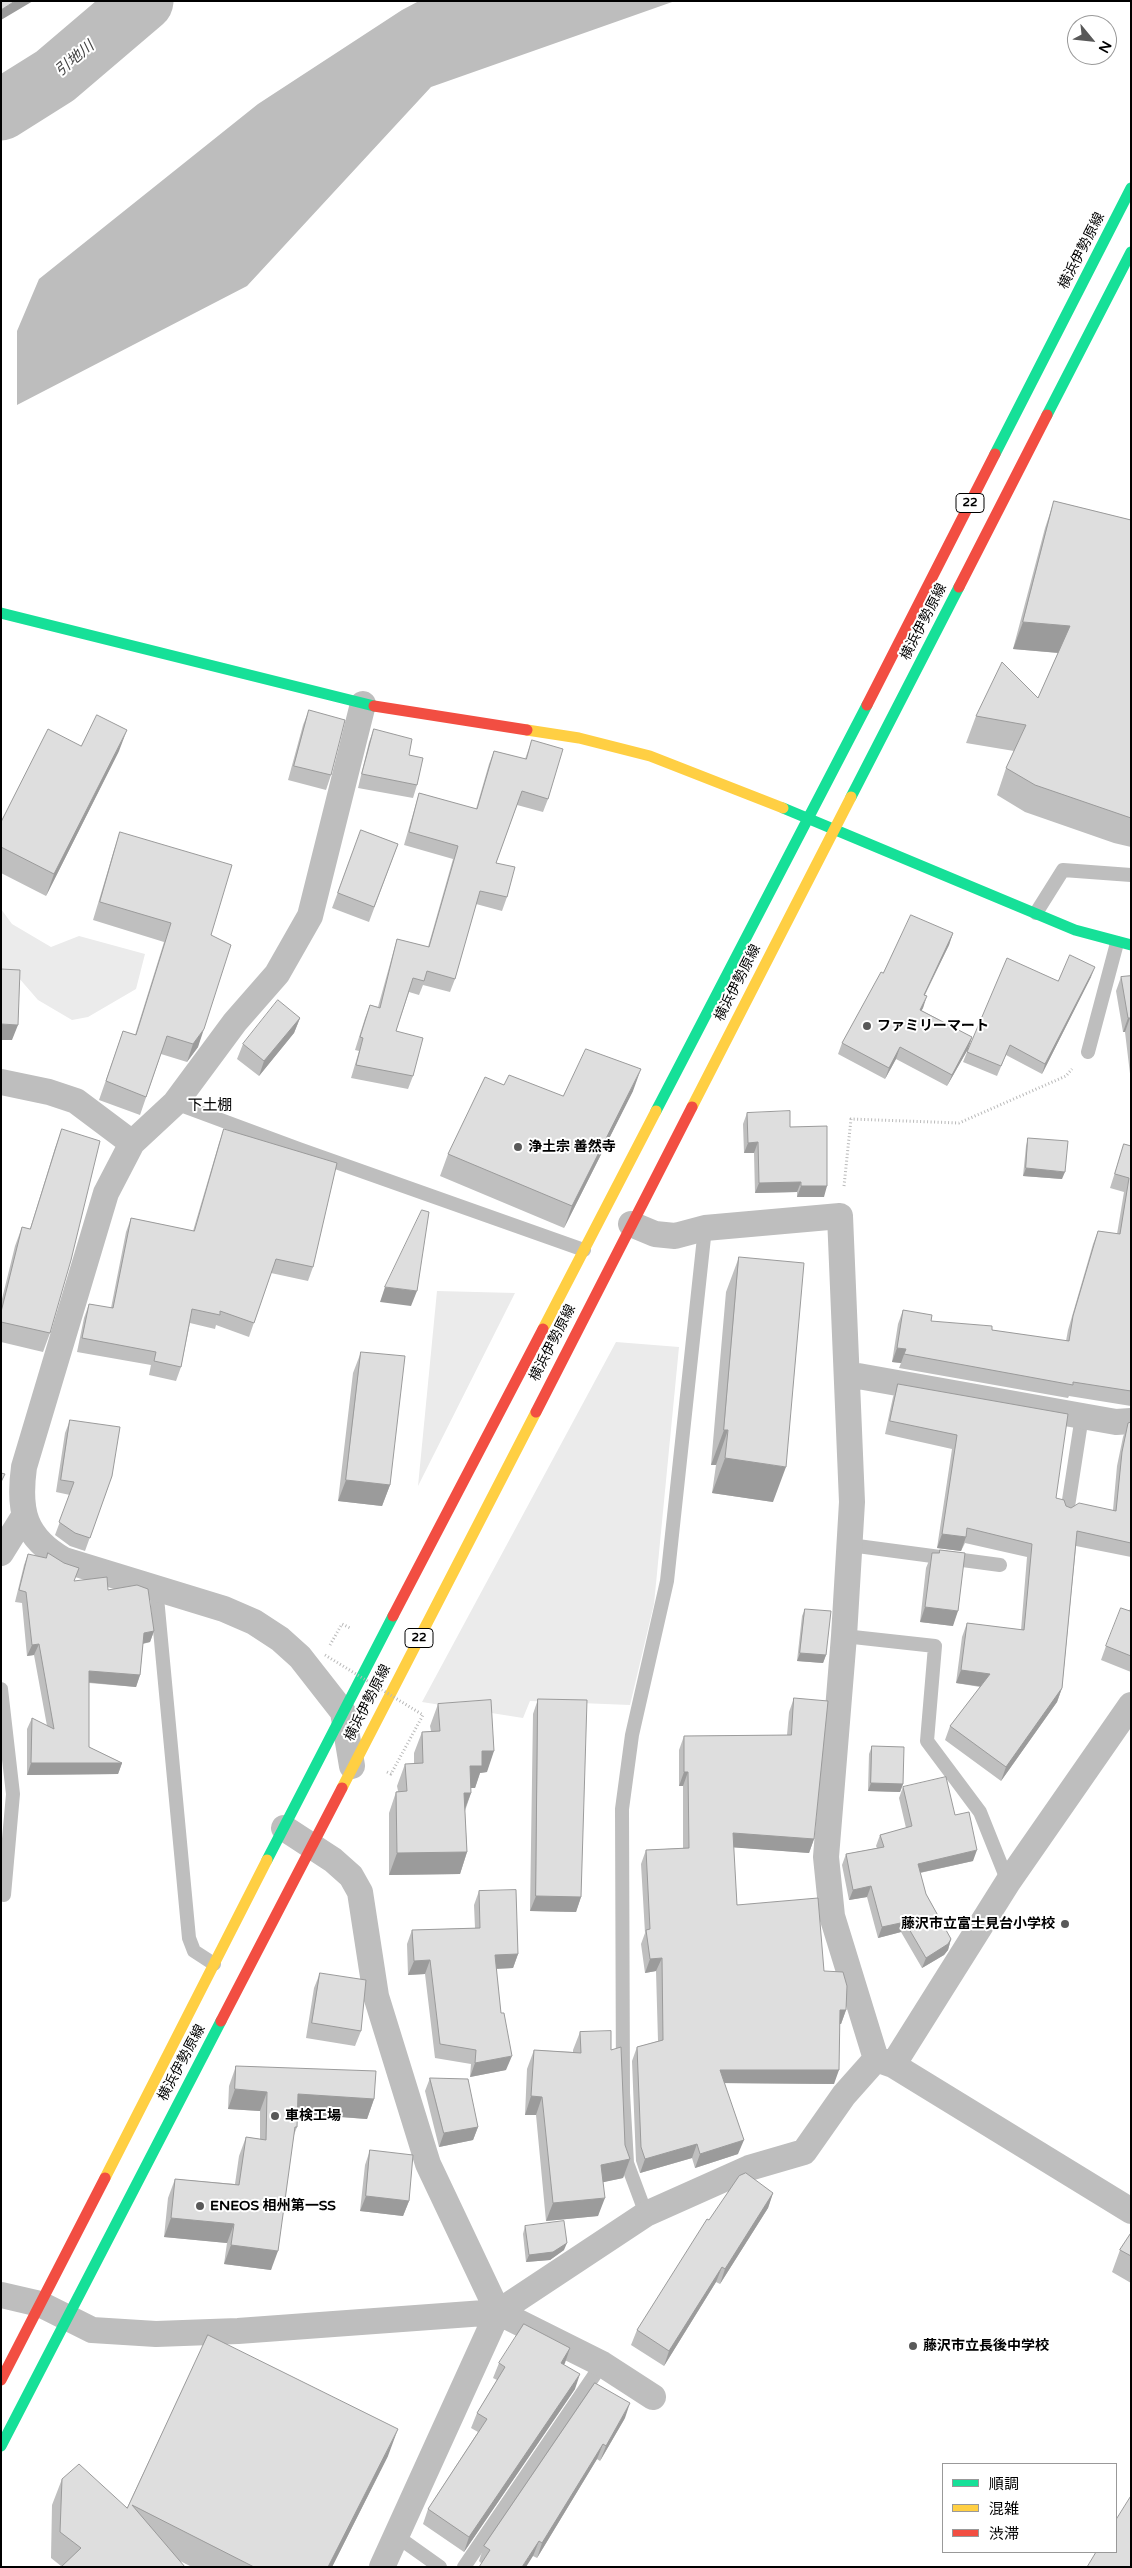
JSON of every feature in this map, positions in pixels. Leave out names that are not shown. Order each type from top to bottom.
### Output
[{"type":"main road","name":"横浜伊勢原線","points":[[1,2380],[344,1712],[809,818],[1131,188]]},
{"type":"main road","name":"横浜伊勢原線","points":[[1,2446],[1131,252]]},
{"type":"main road","points":[[1,614],[363,704],[579,738],[650,756],[809,818],[1075,930],[1117,943],[1131,945]]},
{"type":"street","points":[[352,1766],[344,1712],[300,1657],[280,1638],[254,1622],[224,1609],[64,1560],[47,1550],[32,1535],[24,1516],[21,1492],[24,1467],[106,1193],[132,1143],[175,1103],[235,1022],[277,974],[310,916],[363,704]]},
{"type":"street","points":[[1,1082],[48,1092],[76,1101],[132,1143]]},
{"type":"street","points":[[631,1224],[655,1234],[674,1236],[705,1228],[840,1216],[852,1502],[844,1636],[826,1857],[832,1916],[885,2062],[1131,2211]]},
{"type":"street","points":[[847,1374],[1116,1422],[1131,1421]]},
{"type":"street","points":[[1,1554],[24,1516]]},
{"type":"street","points":[[1,2295],[40,2304],[92,2330],[156,2334],[238,2331],[498,2312],[646,2214],[749,2168],[804,2152],[844,2095],[885,2062],[1131,1705]]},
{"type":"street","points":[[284,1828],[312,1845],[351,1876],[360,1892],[376,1996],[428,2164],[498,2312],[602,2364],[653,2397]]},
{"type":"street","points":[[214,1964],[243,1978]]},
{"type":"street","points":[[382,2567],[498,2312]]},
{"type":"lane","points":[[1036,913],[1062,870],[1131,876]]},
{"type":"lane","points":[[1088,1052],[1117,943]]},
{"type":"lane","points":[[175,1103],[584,1250]]},
{"type":"lane","points":[[646,2214],[627,2163],[625,2128],[622,1809],[632,1735],[667,1581],[705,1228]]},
{"type":"lane","points":[[1067,1513],[1082,1416]]},
{"type":"lane","points":[[850,1545],[1000,1565]]},
{"type":"lane","points":[[156,1587],[189,1938],[194,1951],[214,1964]]},
{"type":"lane","points":[[844,1636],[935,1646],[927,1741],[980,1812],[1008,1882]]},
{"type":"lane","points":[[1,1689],[13,1794],[4,1895]]},
{"type":"lane","points":[[464,2567],[602,2364]]},
{"type":"lane","points":[[396,2535],[440,2567]]},
{"type":"path","points":[[840,1216],[851,1119],[959,1122],[1066,1076],[1088,1052]]},
{"type":"path","points":[[347,1635],[351,1628],[342,1624],[325,1655],[351,1668],[423,1715],[391,1774]]},
{"type":"shaded area","points":[[419,1],[675,1],[431,87],[247,286],[17,405],[17,331],[39,279],[258,104],[402,10]]},
{"type":"shaded area","points":[[1,909],[12,924],[51,947],[79,936],[145,954],[136,989],[88,1017],[72,1020],[38,1000],[18,977],[1,975]]},
{"type":"shaded area","points":[[437,1291],[515,1293],[418,1486]]},
{"type":"shaded area","points":[[616,1342],[679,1347],[654,1604],[630,1705],[530,1701],[523,1718],[422,1702]]},
{"type":"building","points":[[1,1],[15,1],[1,10]]},
{"type":"building","points":[[1054,501],[1131,520],[1131,818],[1035,785],[1006,768],[1026,725],[976,716],[1002,662],[1038,698],[1070,626],[1023,622]]},
{"type":"building","points":[[309,710],[345,720],[331,775],[294,766]]},
{"type":"building","points":[[97,715],[127,730],[54,874],[1,847],[1,822],[48,729],[81,746]]},
{"type":"building","points":[[374,729],[412,739],[409,755],[423,758],[417,785],[362,774]]},
{"type":"building","points":[[532,740],[563,749],[548,799],[522,791],[496,863],[515,867],[507,897],[480,891],[455,979],[427,971],[424,981],[413,978],[396,1031],[423,1038],[413,1076],[356,1065],[363,1038],[360,1037],[370,1005],[380,1008],[397,939],[429,947],[458,846],[409,832],[419,793],[477,809],[494,751],[526,759]]},
{"type":"building","points":[[361,830],[398,844],[374,907],[338,893]]},
{"type":"building","points":[[120,832],[232,865],[211,935],[231,945],[204,1029],[193,1044],[167,1036],[146,1097],[106,1081],[123,1031],[136,1035],[171,923],[100,902]]},
{"type":"building","points":[[911,915],[953,933],[924,995],[927,996],[920,1010],[972,1037],[952,1075],[900,1047],[889,1068],[842,1043],[881,972],[883,973]]},
{"type":"building","points":[[1070,955],[1095,967],[1045,1064],[1010,1045],[1001,1066],[967,1052],[1007,958],[1058,981]]},
{"type":"building","points":[[1,969],[20,970],[18,1025],[1,1024]]},
{"type":"building","points":[[1131,976],[1131,1022],[1130,1018],[1128,1018],[1121,977]]},
{"type":"building","points":[[278,1000],[300,1018],[264,1061],[243,1044]]},
{"type":"building","points":[[586,1049],[641,1069],[572,1206],[448,1154],[485,1077],[504,1085],[509,1075],[563,1096]]},
{"type":"building","points":[[790,1111],[790,1127],[827,1126],[827,1186],[801,1186],[801,1182],[759,1183],[758,1142],[748,1143],[747,1113]]},
{"type":"building","points":[[62,1129],[100,1141],[71,1260],[50,1333],[1,1322],[1,1312],[22,1227],[30,1229]]},
{"type":"building","points":[[224,1129],[337,1163],[313,1267],[276,1259],[254,1323],[220,1311],[220,1315],[192,1309],[181,1367],[154,1361],[156,1352],[82,1338],[89,1304],[113,1308],[131,1218],[194,1231]]},
{"type":"building","points":[[1028,1138],[1068,1141],[1065,1172],[1026,1168]]},
{"type":"building","points":[[1124,1144],[1131,1146],[1131,1391],[1073,1382],[1073,1385],[904,1354],[906,1349],[897,1348],[903,1310],[932,1315],[931,1321],[992,1326],[992,1330],[1069,1341],[1073,1316],[1098,1231],[1120,1234],[1129,1178],[1115,1174]]},
{"type":"building","points":[[422,1210],[429,1212],[417,1291],[385,1287]]},
{"type":"building","points":[[739,1257],[804,1263],[786,1467],[725,1458],[728,1430],[724,1430]]},
{"type":"building","points":[[361,1352],[405,1356],[390,1485],[346,1480]]},
{"type":"building","points":[[898,1384],[1068,1414],[1056,1498],[1064,1500],[1066,1506],[1071,1508],[1079,1503],[1116,1511],[1122,1452],[1128,1423],[1131,1422],[1131,1543],[1077,1531],[1062,1688],[1006,1767],[950,1726],[990,1674],[961,1670],[967,1623],[1024,1630],[1032,1544],[967,1528],[966,1537],[942,1534],[957,1435],[890,1421]]},
{"type":"building","points":[[70,1420],[120,1427],[112,1476],[90,1538],[75,1533],[59,1522],[74,1482],[61,1480]]},
{"type":"building","points":[[1,1473],[5,1474],[1,1482]]},
{"type":"building","points":[[940,1550],[965,1553],[958,1611],[925,1607],[932,1553],[939,1553]]},
{"type":"building","points":[[48,1553],[64,1563],[79,1568],[74,1581],[107,1577],[108,1590],[137,1585],[148,1589],[154,1631],[144,1633],[140,1675],[89,1671],[89,1747],[122,1763],[31,1763],[32,1718],[54,1729],[39,1644],[32,1645],[26,1592],[19,1590],[28,1554],[46,1558]]},
{"type":"building","points":[[1121,1608],[1130,1611],[1131,1609],[1131,1656],[1106,1646]]},
{"type":"building","points":[[805,1609],[831,1611],[826,1655],[800,1653]]},
{"type":"building","points":[[794,1698],[828,1701],[814,1839],[733,1833],[737,1905],[818,1898],[824,1971],[843,1972],[847,1986],[846,2010],[840,2010],[839,2070],[720,2070],[744,2140],[700,2154],[697,2144],[645,2159],[641,2147],[637,2047],[663,2040],[662,1958],[650,1959],[646,1930],[650,1929],[646,1850],[689,1848],[688,1772],[684,1772],[684,1736],[791,1735]]},
{"type":"building","points":[[538,1699],[587,1700],[581,1897],[536,1896]]},
{"type":"building","points":[[491,1700],[494,1751],[482,1751],[482,1766],[470,1766],[471,1793],[464,1793],[467,1852],[397,1853],[396,1792],[407,1791],[405,1764],[423,1763],[422,1732],[440,1731],[438,1704]]},
{"type":"building","points":[[872,1746],[904,1747],[903,1784],[871,1783]]},
{"type":"building","points":[[946,1777],[955,1815],[969,1812],[977,1850],[918,1864],[926,1894],[951,1939],[948,1944],[926,1958],[905,1922],[882,1927],[871,1886],[853,1890],[846,1854],[884,1847],[880,1835],[912,1826],[903,1787]]},
{"type":"building","points":[[516,1890],[518,1954],[495,1955],[501,2013],[504,2013],[512,2056],[475,2063],[476,2050],[440,2044],[430,1960],[414,1961],[412,1930],[480,1928],[479,1891]]},
{"type":"building","points":[[320,1973],[366,1980],[361,2031],[312,2023]]},
{"type":"building","points":[[611,2031],[611,2050],[621,2047],[625,2145],[630,2159],[601,2165],[605,2198],[553,2203],[542,2097],[531,2096],[534,2050],[581,2053],[580,2032]]},
{"type":"building","points":[[236,2066],[376,2071],[374,2099],[298,2094],[297,2127],[295,2127],[278,2251],[231,2245],[234,2224],[171,2218],[175,2179],[239,2185],[246,2137],[266,2140],[267,2092],[235,2089]]},
{"type":"building","points":[[430,2078],[468,2079],[478,2127],[444,2133]]},
{"type":"building","points":[[370,2150],[413,2155],[409,2201],[366,2196]]},
{"type":"building","points":[[746,2173],[773,2193],[725,2269],[722,2267],[669,2351],[637,2330],[707,2219],[709,2220],[739,2176]]},
{"type":"building","points":[[564,2221],[567,2243],[553,2252],[529,2255],[525,2226]]},
{"type":"building","points":[[1131,2233],[1131,2256],[1120,2250]]},
{"type":"building","points":[[524,2324],[570,2348],[561,2363],[580,2374],[469,2537],[428,2509],[487,2419],[477,2413],[505,2367],[499,2363]]},
{"type":"building","points":[[208,2335],[398,2429],[328,2567],[254,2567],[132,2505],[185,2567],[61,2567],[81,2548],[60,2532],[62,2479],[79,2464],[127,2508]]},
{"type":"building","points":[[595,2383],[630,2403],[606,2446],[603,2444],[542,2543],[539,2541],[522,2567],[479,2567],[490,2550],[484,2546]]},
{"type":"building","points":[[1131,2496],[1131,2567],[1087,2567],[1095,2553],[1117,2553],[1117,2518]]},
{"type":"waterway","name":"引地川","points":[[1,110],[55,76],[143,1]]},
{"type":"traffic: fast","points":[[995,454],[1131,188]]},
{"type":"traffic: fast","points":[[1047,415],[1131,252]]},
{"type":"traffic: fast","points":[[851,797],[959,587]]},
{"type":"traffic: fast","points":[[1,613],[374,706]]},
{"type":"traffic: fast","points":[[656,1111],[867,705]]},
{"type":"traffic: fast","points":[[783,808],[1075,930],[1131,945]]},
{"type":"traffic: fast","points":[[267,1860],[393,1616]]},
{"type":"traffic: fast","points":[[1,2446],[221,2021]]},
{"type":"traffic: slow","points":[[527,730],[579,738],[650,756],[783,808]]},
{"type":"traffic: slow","points":[[692,1107],[851,797]]},
{"type":"traffic: slow","points":[[543,1329],[656,1111]]},
{"type":"traffic: slow","points":[[342,1788],[536,1412]]},
{"type":"traffic: slow","points":[[105,2178],[267,1860]]},
{"type":"traffic: jam","points":[[959,587],[1047,415]]},
{"type":"traffic: jam","points":[[867,705],[995,454]]},
{"type":"traffic: jam","points":[[374,706],[527,730]]},
{"type":"traffic: jam","points":[[536,1412],[692,1107]]},
{"type":"traffic: jam","points":[[393,1616],[543,1329]]},
{"type":"traffic: jam","points":[[221,2021],[342,1788]]},
{"type":"traffic: jam","points":[[1,2380],[105,2178]]},
{"type":"place","name":"ファミリーマート","points":[[867,1026]]},
{"type":"place","name":"浄土宗 善然寺","points":[[518,1147]]},
{"type":"place","name":"藤沢市立富士見台小学校","points":[[1065,1924]]},
{"type":"place","name":"車検工場","points":[[275,2116]]},
{"type":"place","name":"ENEOS 相州第一SS","points":[[200,2206]]},
{"type":"place","name":"藤沢市立長後中学校","points":[[913,2346]]},
{"type":"district","name":"下土棚","points":[[210,1106]]}]
